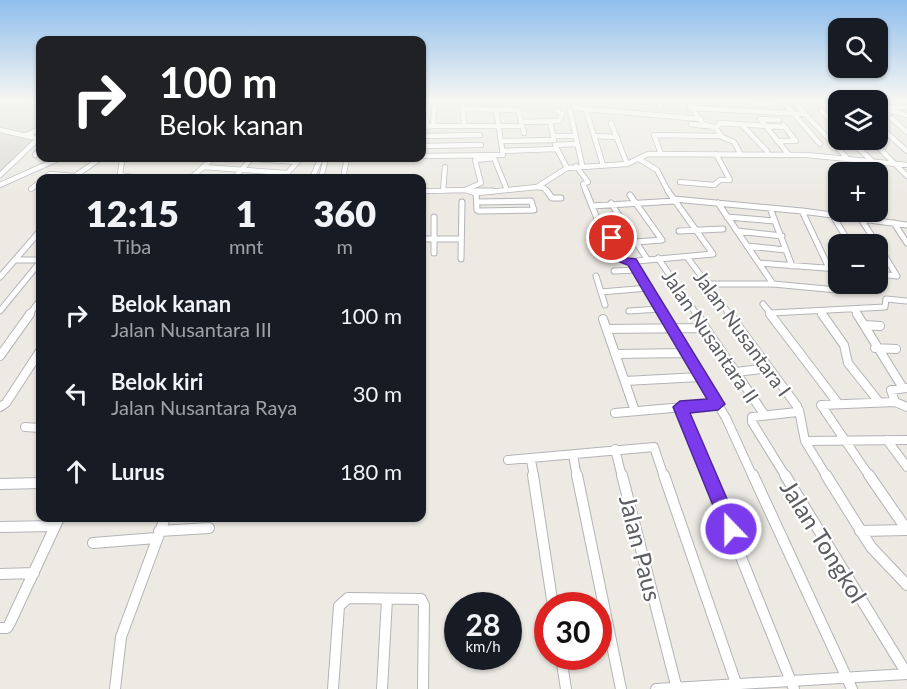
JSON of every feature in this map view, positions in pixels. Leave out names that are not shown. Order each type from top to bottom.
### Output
[{"type":"street","points":[[6,131],[36,137]]},
{"type":"street","points":[[27,135],[35,131]]},
{"type":"street","points":[[480,131],[482,155]]},
{"type":"street","points":[[426,156],[504,155],[499,131]]},
{"type":"street","points":[[552,131],[555,143],[567,168]]},
{"type":"street","points":[[573,131],[579,166],[588,182],[583,184],[598,221]]},
{"type":"street","points":[[593,131],[603,165]]},
{"type":"street","points":[[614,131],[627,164]]},
{"type":"street","points":[[718,131],[721,136]]},
{"type":"street","points":[[748,131],[767,151]]},
{"type":"street","points":[[770,131],[789,155]]},
{"type":"street","points":[[777,141],[796,142],[787,131]]},
{"type":"street","points":[[808,131],[820,144]]},
{"type":"street","points":[[821,131],[847,159]]},
{"type":"street","points":[[888,134],[907,152]]},
{"type":"street","points":[[426,136],[480,135]]},
{"type":"street","points":[[661,154],[654,135],[721,136],[734,142],[741,155]]},
{"type":"street","points":[[503,151],[555,143],[574,136]]},
{"type":"street","points":[[595,136],[617,137]]},
{"type":"street","points":[[813,137],[827,138]]},
{"type":"street","points":[[502,141],[576,144]]},
{"type":"street","points":[[0,176],[36,142]]},
{"type":"street","points":[[426,146],[481,145]]},
{"type":"street","points":[[860,150],[872,161]]},
{"type":"street","points":[[882,150],[907,176]]},
{"type":"street","points":[[537,187],[567,168],[627,164],[648,154],[789,155],[907,165]]},
{"type":"street","points":[[680,182],[716,185],[720,180],[730,180],[716,154]]},
{"type":"street","points":[[465,190],[469,186],[481,183],[475,160],[494,158],[496,158],[507,190]]},
{"type":"street","points":[[612,238],[623,261],[713,254],[674,200],[653,166],[639,159]]},
{"type":"street","points":[[0,185],[51,162]]},
{"type":"street","points":[[78,174],[94,162]]},
{"type":"street","points":[[195,174],[209,162]]},
{"type":"street","points":[[238,174],[248,162]]},
{"type":"street","points":[[203,167],[287,173],[297,162]]},
{"type":"street","points":[[443,190],[445,167]]},
{"type":"street","points":[[31,189],[36,185]]},
{"type":"street","points":[[426,191],[465,190],[476,193],[537,187],[544,188],[552,198],[561,198]]},
{"type":"street","points":[[476,193],[477,202],[479,212],[534,210],[531,201],[477,202]]},
{"type":"street","points":[[630,195],[662,240],[636,242]]},
{"type":"street","points":[[592,206],[674,200],[828,215]]},
{"type":"street","points":[[461,259],[462,202]]},
{"type":"street","name":"Jalan Nusantara II","points":[[611,203],[647,259]]},
{"type":"street","points":[[718,203],[773,284]]},
{"type":"street","points":[[770,208],[792,266]]},
{"type":"street","points":[[802,211],[828,266]]},
{"type":"street","points":[[434,217],[434,253]]},
{"type":"street","points":[[727,217],[775,221]]},
{"type":"street","points":[[886,222],[907,225]]},
{"type":"street","points":[[894,223],[907,243]]},
{"type":"street","points":[[678,231],[723,229]]},
{"type":"street","points":[[737,231],[782,236]]},
{"type":"street","points":[[0,277],[36,236]]},
{"type":"street","points":[[426,239],[460,239]]},
{"type":"street","points":[[747,246],[786,250]]},
{"type":"street","name":"Jalan Nusantara I","points":[[687,257],[799,410],[764,414]]},
{"type":"street","name":"Jalan Nusantara II","points":[[658,258],[764,414]]},
{"type":"street","points":[[15,260],[36,261]]},
{"type":"street","points":[[632,261],[685,353],[718,404],[756,478],[849,684]]},
{"type":"street","points":[[888,262],[897,276],[888,275]]},
{"type":"street","points":[[759,263],[828,268]]},
{"type":"street","points":[[0,311],[36,266]]},
{"type":"street","points":[[614,271],[637,270]]},
{"type":"street","points":[[596,276],[605,305]]},
{"type":"street","points":[[707,284],[773,284],[828,289]]},
{"type":"street","points":[[601,292],[648,288]]},
{"type":"street","points":[[771,313],[885,307],[887,298],[907,301]]},
{"type":"street","points":[[763,304],[837,402]]},
{"type":"street","points":[[0,356],[36,306]]},
{"type":"street","points":[[629,311],[660,309]]},
{"type":"street","points":[[854,310],[866,325],[880,326]]},
{"type":"street","points":[[820,311],[844,345],[848,363],[879,402]]},
{"type":"street","points":[[603,319],[635,411]]},
{"type":"street","points":[[866,325],[864,329],[875,348],[905,388],[891,390],[895,402]]},
{"type":"street","points":[[607,329],[705,328]]},
{"type":"street","points":[[875,348],[896,349]]},
{"type":"street","points":[[615,354],[685,353]]},
{"type":"street","points":[[0,407],[6,403],[36,357]]},
{"type":"street","points":[[736,372],[769,368]]},
{"type":"street","points":[[625,381],[700,377]]},
{"type":"street","points":[[907,407],[895,402],[837,402],[821,405],[907,530]]},
{"type":"street","points":[[615,413],[718,404]]},
{"type":"street","points":[[680,407],[792,684]]},
{"type":"street","points":[[799,410],[806,436],[805,441],[860,531],[877,556],[907,585]]},
{"type":"street","name":"Jalan Tongkol","points":[[764,414],[752,417],[752,422],[907,674]]},
{"type":"street","points":[[25,427],[36,428]]},
{"type":"street","points":[[887,440],[907,467]]},
{"type":"street","points":[[805,441],[907,440]]},
{"type":"street","points":[[508,460],[531,460],[615,449],[655,448],[737,687]]},
{"type":"street","name":"Jalan Paus","points":[[615,449],[677,688]]},
{"type":"street","points":[[573,455],[621,689]]},
{"type":"street","points":[[531,460],[551,592]]},
{"type":"street","points":[[0,484],[36,483]]},
{"type":"street","points":[[0,527],[57,522],[34,573],[4,628]]},
{"type":"street","points":[[115,689],[122,636],[163,522]]},
{"type":"street","points":[[93,543],[209,528]]},
{"type":"street","points":[[860,531],[907,530]]},
{"type":"street","points":[[0,574],[34,573]]},
{"type":"street","points":[[333,689],[341,602],[348,598],[419,599],[424,605],[423,689]]},
{"type":"street","points":[[382,689],[387,599]]},
{"type":"street","points":[[563,670],[566,689]]},
{"type":"street","points":[[656,689],[849,684],[907,674]]},
{"type":"shaded area","points":[[0,131],[36,131],[28,135],[36,137],[36,141],[0,175]]},
{"type":"route","points":[[612,238],[623,261],[632,261],[685,353],[718,404],[680,407],[731,529]]}]
